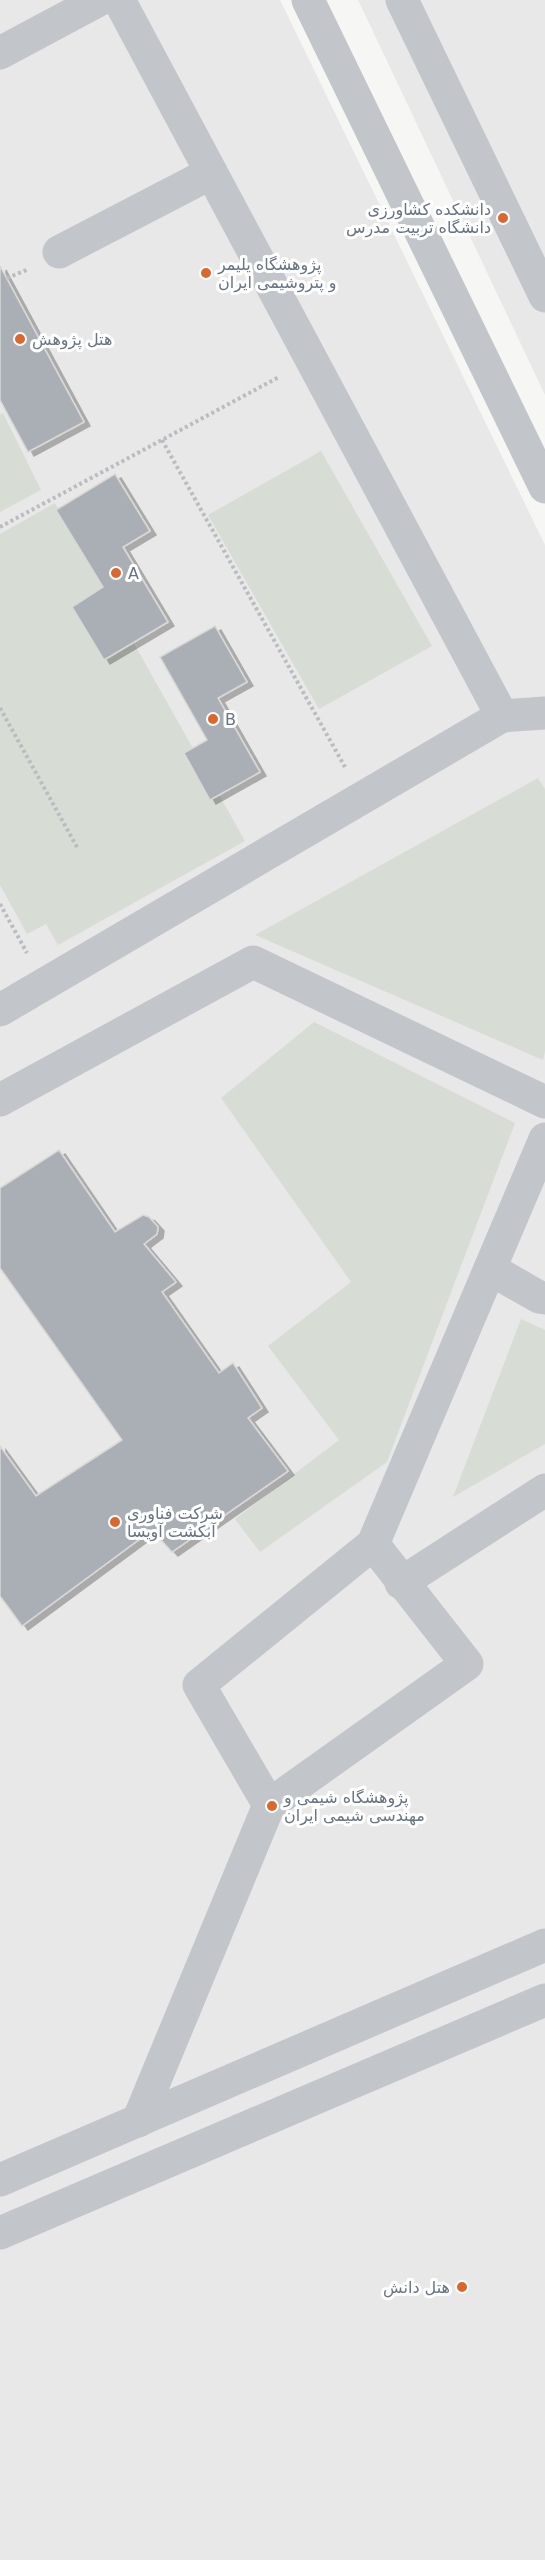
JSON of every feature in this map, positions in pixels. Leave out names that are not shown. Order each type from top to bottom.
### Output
[{"type":"street","points":[[0,53],[99,0]]},
{"type":"street","points":[[119,0],[502,716]]},
{"type":"street","points":[[308,0],[545,487]]},
{"type":"street","points":[[402,0],[545,296]]},
{"type":"street","points":[[59,252],[211,172]]},
{"type":"street","points":[[0,1010],[502,716],[545,713]]},
{"type":"street","points":[[0,1100],[253,962],[545,1101]]},
{"type":"street","points":[[269,1805],[199,1685],[373,1544],[545,1139]]},
{"type":"street","points":[[490,1269],[539,1297],[545,1298]]},
{"type":"street","points":[[401,1583],[545,1491]]},
{"type":"street","points":[[138,2121],[269,1805],[467,1664],[401,1583],[373,1544]]},
{"type":"street","points":[[0,2180],[545,1945]]},
{"type":"street","points":[[0,2233],[545,2000]]},
{"type":"path","points":[[7,278],[23,272]]},
{"type":"path","points":[[0,527],[312,360]]},
{"type":"path","points":[[162,440],[362,798]]},
{"type":"path","points":[[0,708],[78,849]]},
{"type":"path","points":[[0,904],[44,985]]},
{"type":"shaded area","name":"پژوهشگاه شیمی و مهندسی شیمی ایران","points":[[0,0],[280,0],[545,545],[545,2560],[0,2560]]},
{"type":"shaded area","name":"دانشکده کشاورزی دانشگاه تربیت مدرس","points":[[358,0],[545,0],[545,395],[378,42]]},
{"type":"shaded area","points":[[3,413],[41,490],[0,512],[0,415]]},
{"type":"shaded area","points":[[321,451],[432,646],[319,709],[208,515]]},
{"type":"shaded area","points":[[55,503],[245,841],[58,945],[46,924],[27,934],[0,885],[0,534]]},
{"type":"shaded area","points":[[538,778],[545,789],[545,1051],[543,1060],[255,935]]},
{"type":"shaded area","points":[[314,1022],[515,1123],[387,1462],[260,1552],[235,1519],[339,1440],[268,1346],[351,1282],[221,1098]]},
{"type":"shaded area","points":[[521,1319],[545,1330],[545,1444],[453,1497]]},
{"type":"building","name":"هتل پژوهش","points":[[0,266],[84,422],[28,452],[0,400]]},
{"type":"building","name":"A","points":[[115,474],[150,531],[123,547],[168,622],[104,660],[72,607],[103,587],[56,510]]},
{"type":"building","name":"B","points":[[215,626],[247,682],[218,698],[260,772],[210,800],[184,753],[207,740],[160,657]]},
{"type":"building","points":[[59,1150],[115,1232],[143,1215],[149,1217],[158,1227],[157,1234],[144,1244],[176,1282],[162,1292],[219,1373],[233,1363],[262,1408],[248,1418],[288,1471],[172,1552],[152,1530],[22,1626],[0,1596],[0,1446],[36,1496],[122,1440],[0,1268],[0,1188]]},
{"type":"place","name":"دانشکده کشاورزی دانشگاه تربیت مدرس","points":[[503,218]]},
{"type":"place","name":"پژوهشگاه پلیمر و پتروشیمی ایران","points":[[206,273]]},
{"type":"place","name":"هتل پژوهش","points":[[20,339]]},
{"type":"place","name":"A","points":[[116,573]]},
{"type":"place","name":"B","points":[[213,719]]},
{"type":"place","name":"شرکت فناوری آبکشت آویسا","points":[[115,1522]]},
{"type":"place","name":"پژوهشگاه شیمی و مهندسی شیمی ایران","points":[[272,1806]]},
{"type":"place","name":"هتل دانش","points":[[462,2287]]}]
